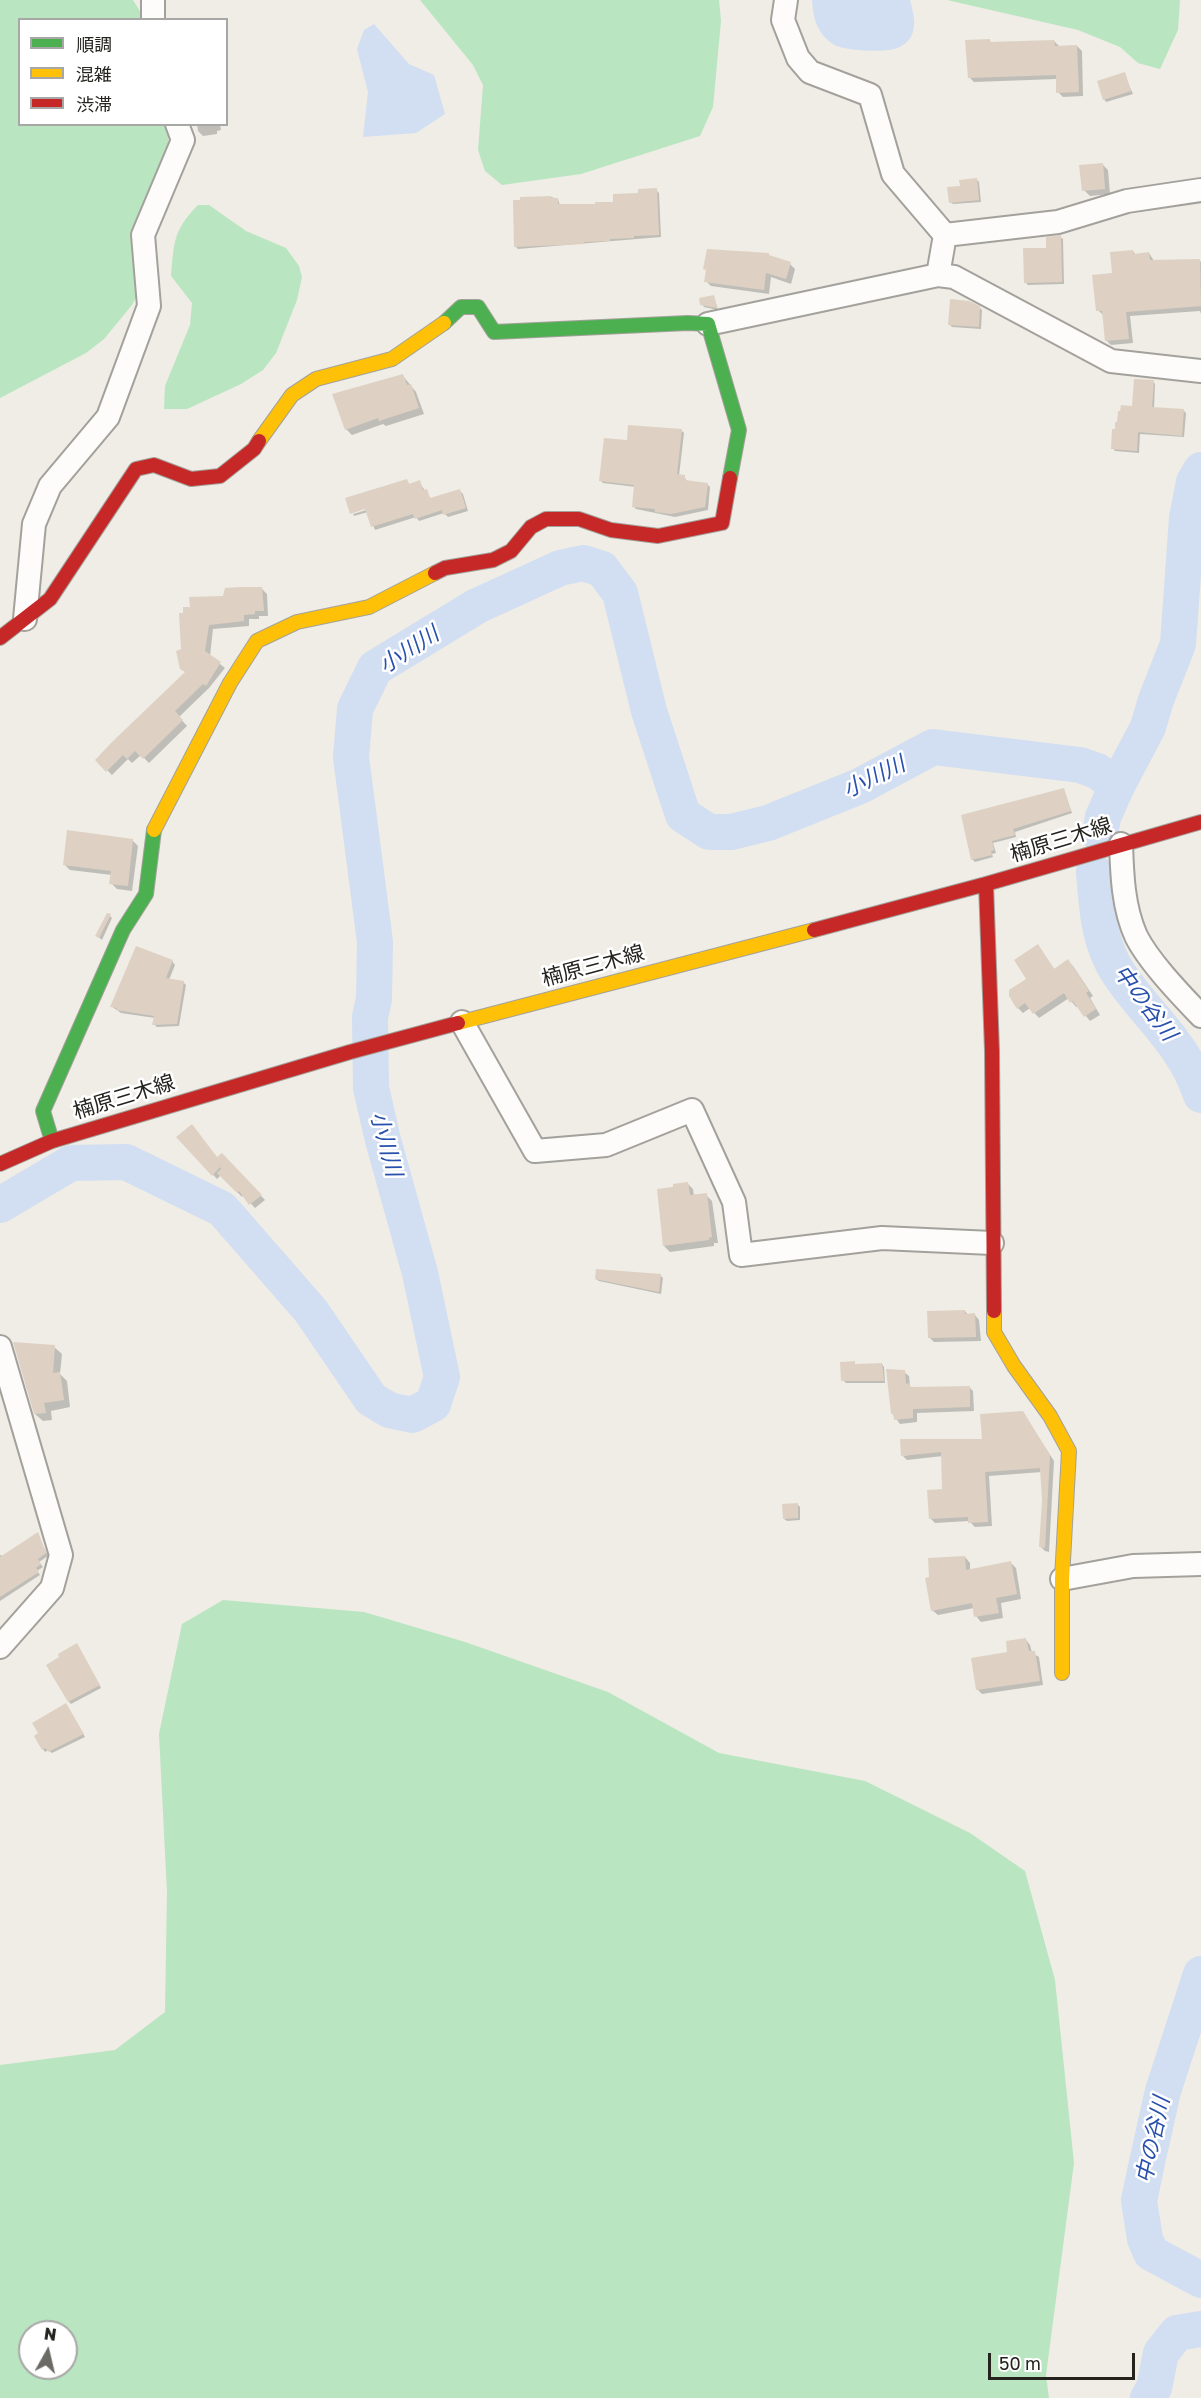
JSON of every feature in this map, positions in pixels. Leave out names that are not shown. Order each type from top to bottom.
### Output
[{"type":"street","points":[[153,0],[153,18]]},
{"type":"street","points":[[786,0],[783,20],[798,58],[810,72],[870,95],[893,174],[945,236]]},
{"type":"street","points":[[25,620],[34,524],[50,486],[108,417],[149,306],[143,235],[183,140],[178,126]]},
{"type":"street","points":[[945,236],[1058,222],[1127,201],[1201,190]]},
{"type":"street","points":[[938,275],[945,236]]},
{"type":"street","points":[[0,638],[50,599],[136,469],[154,465],[190,478],[220,476],[254,449],[292,395],[316,379],[392,359],[440,327],[461,307],[478,307],[494,332],[708,324],[938,275],[954,277],[1112,361],[1201,371]]},
{"type":"street","points":[[52,1141],[43,1111],[123,930],[146,894],[152,833],[230,683],[257,641],[297,622],[369,607],[445,568],[493,560],[511,551],[531,527],[546,519],[579,519],[611,530],[657,536],[722,523],[739,430],[708,324]]},
{"type":"street","name":"楠原三木線","points":[[0,1164],[52,1141],[406,1036],[986,884],[1201,822]]},
{"type":"street","points":[[1121,844],[1122,885],[1136,936],[1160,971],[1201,1016]]},
{"type":"street","points":[[986,884],[992,1051],[994,1332],[1014,1366],[1050,1416],[1069,1451],[1062,1579],[1062,1673]]},
{"type":"street","points":[[462,1022],[535,1151],[606,1144],[692,1110],[734,1202],[741,1255],[882,1238],[992,1243]]},
{"type":"street","points":[[0,1347],[61,1555],[52,1588],[0,1647]]},
{"type":"street","points":[[1062,1579],[1133,1566],[1201,1564]]},
{"type":"green space","points":[[0,0],[133,0],[144,18],[18,18],[18,126],[170,126],[160,221],[143,285],[132,305],[104,339],[86,353],[0,398]]},
{"type":"green space","points":[[420,0],[719,0],[721,21],[713,107],[700,136],[581,174],[502,185],[485,171],[478,150],[483,85],[473,65]]},
{"type":"green space","points":[[947,0],[1180,0],[1178,30],[1160,69],[1138,63],[1120,47],[1078,30]]},
{"type":"green space","points":[[198,205],[209,205],[246,231],[286,248],[299,266],[302,277],[297,300],[276,353],[263,370],[241,384],[187,409],[164,409],[165,386],[190,325],[192,303],[171,276],[174,246],[179,230]]},
{"type":"green space","points":[[223,1600],[364,1612],[465,1642],[608,1692],[719,1753],[865,1781],[970,1833],[1025,1871],[1055,1980],[1074,2163],[1046,2375],[1049,2398],[0,2398],[0,2065],[115,2050],[165,2012],[167,1892],[159,1734],[182,1624]]},
{"type":"water","points":[[812,0],[910,0],[914,18],[913,32],[905,44],[891,50],[864,50],[838,46],[828,40],[820,30],[813,13]]},
{"type":"water","points":[[374,24],[409,64],[434,75],[445,114],[416,133],[363,137],[368,92],[357,49],[364,30]]},
{"type":"building","points":[[990,39],[990,42],[1054,40],[1055,46],[1077,45],[1079,92],[1056,93],[1056,75],[968,78],[965,40]]},
{"type":"building","points":[[1125,72],[1131,91],[1103,100],[1097,81]]},
{"type":"building","points":[[1103,163],[1105,189],[1082,191],[1079,165]]},
{"type":"building","points":[[977,178],[979,200],[949,203],[947,187],[960,186],[959,180]]},
{"type":"building","points":[[657,188],[659,235],[584,242],[585,244],[514,247],[513,200],[520,200],[520,197],[551,196],[551,198],[558,198],[558,204],[595,204],[595,202],[613,202],[613,194],[638,193],[638,189]]},
{"type":"building","points":[[1061,235],[1062,282],[1024,283],[1023,248],[1046,248],[1046,237]]},
{"type":"building","points":[[707,249],[769,253],[769,255],[791,262],[786,279],[766,273],[764,290],[704,282],[706,270],[703,269]]},
{"type":"building","points":[[1133,250],[1134,254],[1149,252],[1150,260],[1200,259],[1201,306],[1126,312],[1129,339],[1105,341],[1102,311],[1096,311],[1092,275],[1112,273],[1110,252]]},
{"type":"building","points":[[714,295],[717,308],[700,305],[699,298]]},
{"type":"building","points":[[950,299],[969,301],[980,306],[979,327],[948,325]]},
{"type":"building","points":[[403,374],[407,385],[411,384],[419,408],[379,421],[378,418],[345,430],[332,394]]},
{"type":"building","points":[[1134,379],[1154,380],[1152,407],[1184,409],[1182,436],[1138,432],[1137,451],[1111,449],[1112,429],[1115,429],[1118,411],[1121,405],[1132,406]]},
{"type":"building","points":[[628,425],[682,429],[677,474],[685,475],[685,480],[708,483],[705,507],[671,514],[655,512],[655,509],[632,507],[634,485],[599,481],[604,438],[627,440]]},
{"type":"building","points":[[407,479],[409,484],[420,480],[423,490],[427,489],[430,498],[460,489],[466,508],[443,515],[442,510],[415,519],[413,514],[371,527],[365,509],[350,514],[345,498]]},
{"type":"building","points":[[262,587],[264,611],[244,615],[244,621],[209,625],[205,651],[221,662],[206,686],[203,684],[175,711],[183,720],[143,759],[135,751],[127,759],[123,755],[106,772],[95,760],[185,672],[180,669],[176,651],[181,649],[179,613],[183,613],[183,607],[190,607],[189,597],[223,596],[225,588]]},
{"type":"building","points":[[1064,788],[1071,811],[1013,829],[1015,835],[992,841],[994,850],[991,851],[992,855],[971,860],[961,815]]},
{"type":"building","points":[[67,830],[133,839],[128,886],[109,884],[111,871],[63,865]]},
{"type":"building","points":[[107,913],[111,914],[99,938],[95,936]]},
{"type":"building","points":[[1038,944],[1054,969],[1068,959],[1089,991],[1086,993],[1096,1009],[1084,1017],[1064,993],[1033,1014],[1025,1003],[1017,1009],[1009,996],[1009,990],[1026,979],[1014,960]]},
{"type":"building","points":[[136,946],[173,960],[166,978],[184,981],[177,1024],[152,1025],[154,1016],[110,1007]]},
{"type":"building","points":[[192,1124],[217,1157],[222,1153],[262,1195],[249,1205],[239,1191],[237,1193],[217,1173],[220,1167],[212,1176],[176,1137]]},
{"type":"building","points":[[688,1182],[690,1195],[707,1193],[712,1237],[709,1240],[663,1246],[657,1189]]},
{"type":"building","points":[[596,1269],[661,1274],[659,1292],[595,1279]]},
{"type":"building","points":[[965,1310],[965,1314],[975,1313],[976,1337],[928,1338],[927,1311]]},
{"type":"building","points":[[13,1342],[55,1345],[53,1373],[60,1372],[64,1400],[44,1403],[46,1413],[34,1414]]},
{"type":"building","points":[[855,1361],[855,1364],[882,1363],[884,1381],[841,1381],[840,1362]]},
{"type":"building","points":[[886,1369],[905,1370],[906,1384],[909,1383],[910,1387],[970,1386],[970,1407],[913,1409],[913,1418],[894,1420],[893,1413],[891,1414]]},
{"type":"building","points":[[1023,1411],[1050,1455],[1045,1548],[1039,1547],[1042,1500],[1040,1468],[985,1472],[988,1522],[968,1523],[968,1517],[929,1519],[927,1490],[942,1489],[941,1452],[901,1456],[900,1439],[982,1439],[980,1414]]},
{"type":"building","points":[[798,1503],[798,1518],[783,1519],[782,1504]]},
{"type":"building","points":[[38,1532],[46,1553],[38,1559],[41,1564],[36,1568],[39,1572],[0,1597],[0,1557]]},
{"type":"building","points":[[965,1556],[966,1570],[1011,1561],[1017,1594],[996,1598],[999,1613],[974,1617],[972,1603],[931,1611],[925,1578],[929,1577],[928,1558]]},
{"type":"building","points":[[1026,1638],[1029,1651],[1035,1651],[1040,1681],[976,1690],[971,1658],[1007,1652],[1006,1641]]},
{"type":"building","points":[[77,1643],[100,1685],[68,1702],[46,1665],[59,1657],[58,1654]]},
{"type":"building","points":[[66,1703],[84,1734],[48,1752],[46,1748],[42,1750],[34,1736],[38,1733],[32,1723]]},
{"type":"waterway","name":"小川川","points":[[0,1205],[71,1163],[126,1162],[222,1209],[311,1311],[371,1399],[389,1410],[412,1415],[433,1404],[442,1377],[420,1273],[371,1088],[370,1017],[374,999],[375,942],[351,757],[355,709],[375,668],[477,606],[560,568],[583,563],[602,569],[620,593],[649,711],[683,815],[709,832],[731,832],[768,823],[860,786],[933,747],[1080,765],[1097,771],[1117,786],[1148,727],[1178,644],[1187,518],[1194,482],[1201,470]]},
{"type":"waterway","name":"中の谷川","points":[[1100,835],[1103,817],[1117,786]]},
{"type":"waterway","name":"中の谷川","points":[[1094,872],[1100,924],[1112,962],[1130,989],[1175,1045],[1194,1077],[1201,1095]]},
{"type":"waterway","name":"中の谷川","points":[[1201,1974],[1163,2091],[1139,2201],[1145,2239],[1151,2253],[1201,2280]]},
{"type":"waterway","name":"中の谷川","points":[[1148,2398],[1154,2388],[1161,2353],[1177,2333],[1201,2329]]},
{"type":"traffic: fast","points":[[444,323],[461,307],[478,307],[494,332],[708,324],[739,430],[730,478]]},
{"type":"traffic: fast","points":[[52,1141],[43,1111],[123,930],[146,894],[154,830]]},
{"type":"traffic: slow","points":[[259,441],[292,395],[316,379],[392,359],[444,323]]},
{"type":"traffic: slow","points":[[154,830],[230,683],[257,641],[297,622],[369,607],[435,573]]},
{"type":"traffic: slow","points":[[458,1023],[814,930]]},
{"type":"traffic: slow","points":[[994,1311],[994,1332],[1014,1366],[1050,1416],[1069,1451],[1062,1579],[1062,1673]]},
{"type":"traffic: jam","points":[[0,638],[50,599],[136,469],[154,465],[191,479],[220,476],[254,449],[259,441]]},
{"type":"traffic: jam","points":[[435,573],[445,568],[493,560],[511,551],[531,527],[546,519],[579,519],[611,530],[658,536],[722,523],[730,478]]},
{"type":"traffic: jam","points":[[814,930],[986,884],[1201,822]]},
{"type":"traffic: jam","points":[[986,884],[992,1051],[994,1311]]},
{"type":"traffic: jam","points":[[0,1164],[52,1141],[350,1052],[458,1023]]}]
